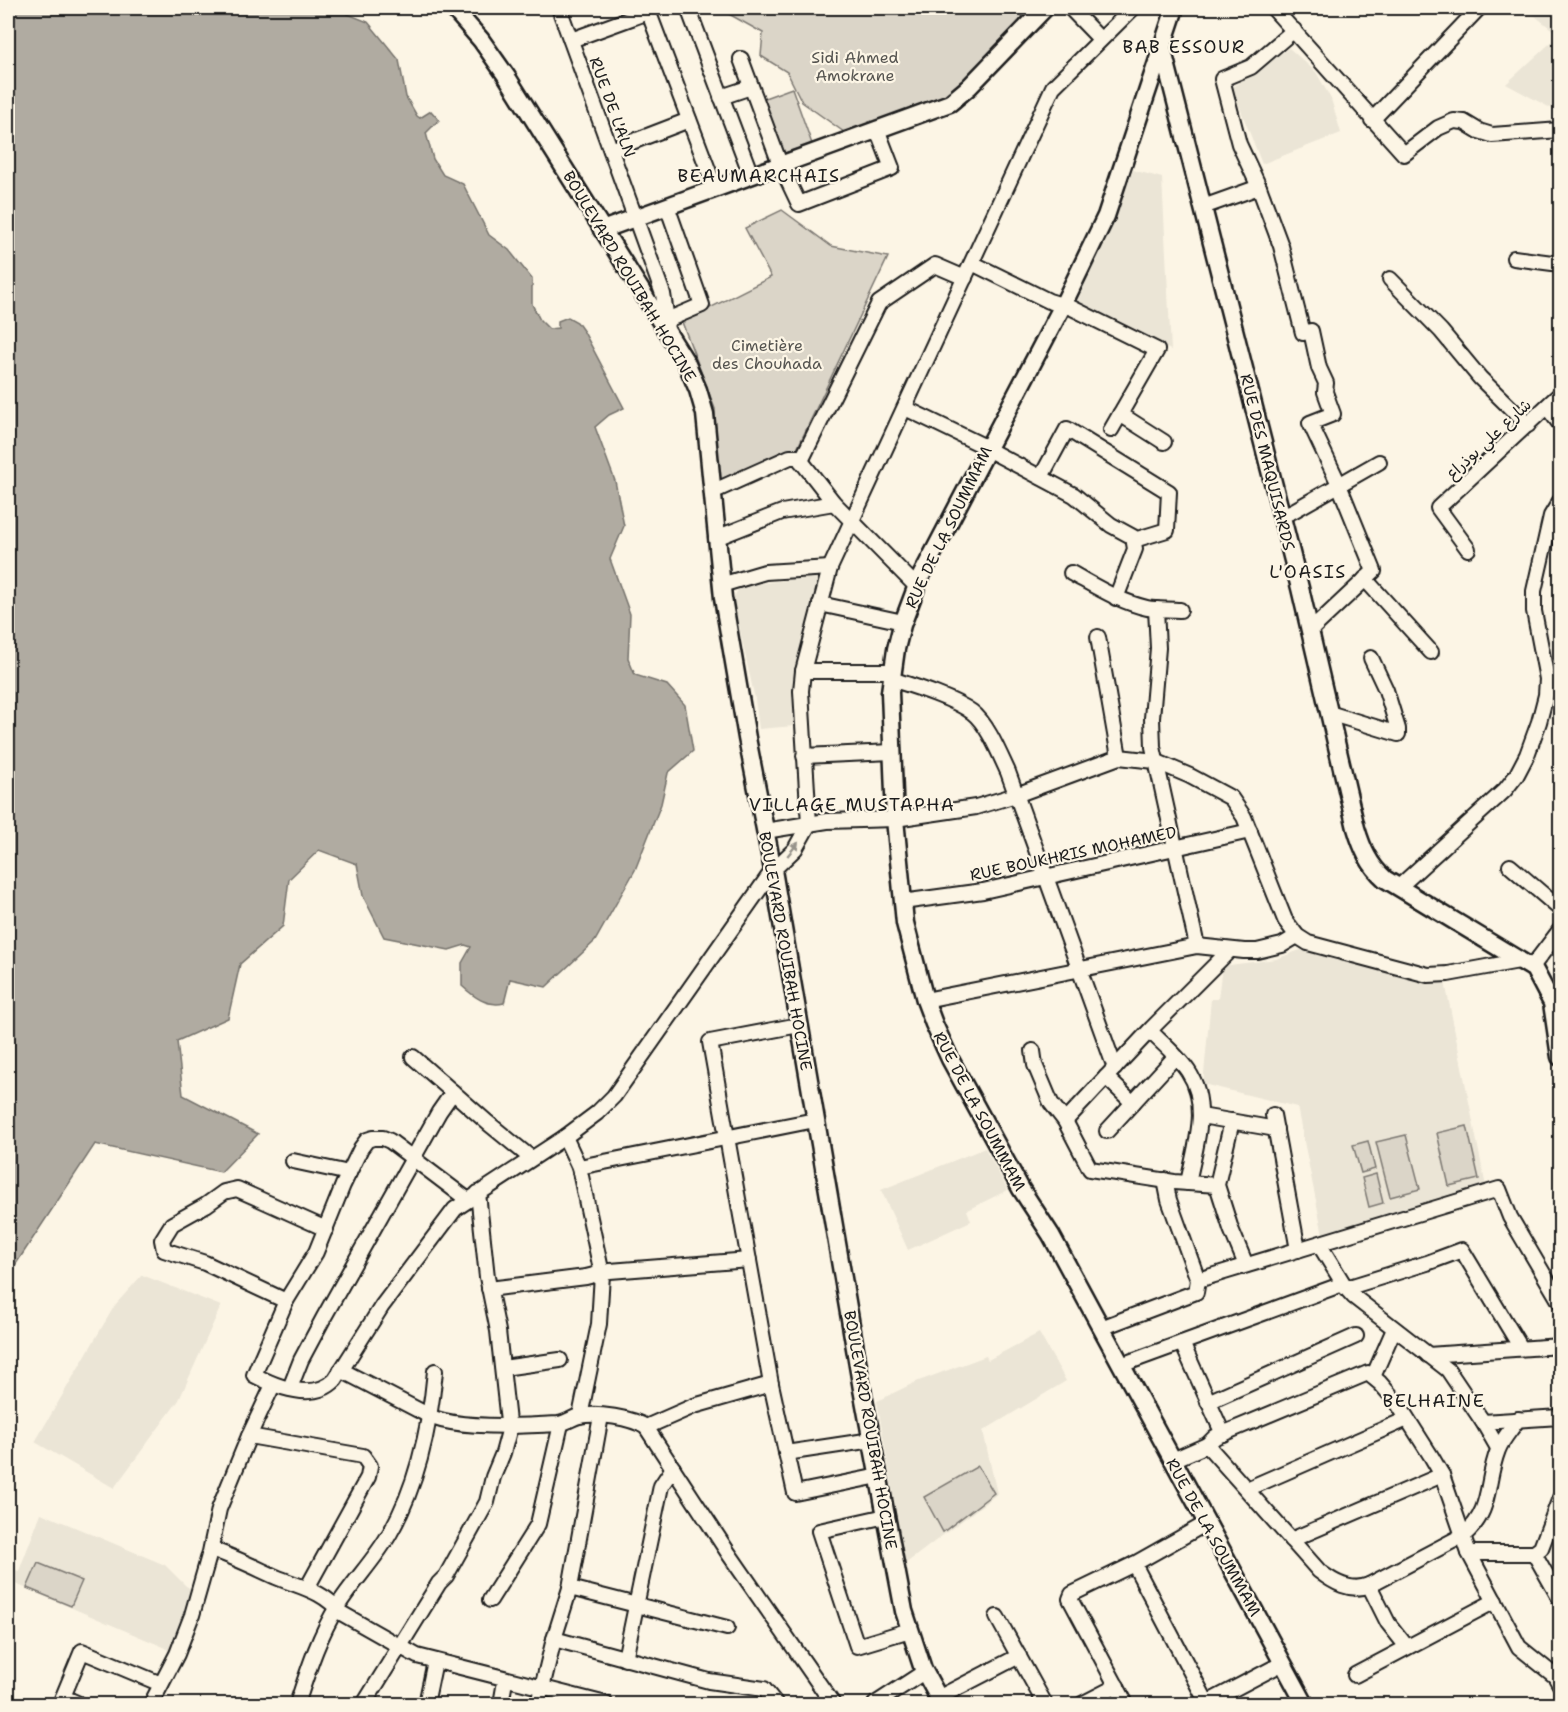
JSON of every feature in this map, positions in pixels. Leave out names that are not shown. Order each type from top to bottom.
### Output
[{"type":"main road","name":"BOULEVARD ROUIBAH HOCINE","points":[[453,8],[481,40],[507,77],[602,230],[667,326],[698,390],[705,414],[721,585],[872,1440],[910,1630],[924,1671],[940,1701]]},
{"type":"main road","points":[[602,230],[950,103],[969,87],[1040,8]]},
{"type":"main road","name":"RUE DE LA SOUMMAM","points":[[1175,8],[1107,216],[916,586],[903,622],[891,675],[895,819],[902,902],[913,960],[925,1000],[950,1059],[1021,1189],[1051,1235],[1305,1704]]},
{"type":"main road","name":"RUE DES MAQUISARDS","points":[[1162,47],[1310,631],[1356,828],[1364,850],[1377,873],[1525,964]]},
{"type":"main road","points":[[1525,964],[1534,969],[1556,1003],[1560,1057]]},
{"type":"street","name":"RUE DE L'ALN","points":[[560,8],[663,294],[667,326]]},
{"type":"street","points":[[688,8],[751,175]]},
{"type":"street","points":[[1070,8],[1101,39]]},
{"type":"street","points":[[1274,8],[1404,154],[1438,128],[1454,121],[1464,122],[1479,131],[1492,135],[1560,130]]},
{"type":"street","points":[[1372,120],[1479,8]]},
{"type":"street","points":[[364,1704],[439,1583],[446,1576],[487,1502],[509,1431],[498,1331],[473,1196],[386,1139],[373,1138],[364,1143],[316,1252],[286,1301],[254,1374],[273,1385],[306,1391],[324,1389],[334,1380],[382,1306],[455,1209],[473,1196],[531,1158],[565,1137],[597,1113],[614,1096],[772,870],[795,849],[809,824],[801,691],[803,671],[830,568],[1053,87],[1128,9]]},
{"type":"street","points":[[571,40],[648,10],[715,188]]},
{"type":"street","points":[[1294,30],[1251,68],[1222,79],[1239,144],[1281,246],[1303,333],[1311,331],[1319,368],[1326,383],[1325,392],[1333,414],[1310,423],[1339,485],[1374,571],[1310,631]]},
{"type":"street","points":[[741,58],[780,164],[799,204],[892,168],[877,129]]},
{"type":"street","points":[[721,97],[751,87]]},
{"type":"street","points":[[611,150],[689,120]]},
{"type":"street","points":[[1203,207],[1258,187]]},
{"type":"street","points":[[667,206],[702,305],[667,326]]},
{"type":"street","points":[[1514,258],[1560,264]]},
{"type":"street","points":[[972,263],[1049,301],[1072,308],[1157,350],[1111,430]]},
{"type":"street","points":[[801,461],[879,303],[935,265],[965,278]]},
{"type":"street","points":[[1390,279],[1441,331],[1486,384],[1528,425]]},
{"type":"street","name":"شارع علي بوذراع","points":[[1468,549],[1438,508],[1560,394]]},
{"type":"street","points":[[1547,407],[1560,424]]},
{"type":"street","points":[[905,408],[988,448],[1074,495],[1111,525],[1133,537],[1135,549],[1116,598]]},
{"type":"street","points":[[1120,414],[1164,442]]},
{"type":"street","points":[[1041,477],[1068,429],[1169,492],[1167,530],[1134,540]]},
{"type":"street","points":[[712,492],[797,457],[834,503],[916,586]]},
{"type":"street","points":[[1281,516],[1379,462]]},
{"type":"street","points":[[1400,887],[1495,800],[1516,776],[1527,756],[1539,722],[1548,681],[1534,601],[1551,516],[1560,501]]},
{"type":"street","points":[[716,538],[782,512],[834,503]]},
{"type":"street","points":[[721,585],[765,572],[830,568]]},
{"type":"street","points":[[1071,573],[1116,598],[1150,609],[1180,610]]},
{"type":"street","points":[[1365,579],[1431,652]]},
{"type":"street","points":[[820,604],[903,622]]},
{"type":"street","points":[[1156,609],[1158,648],[1151,728],[1155,761],[1197,946]]},
{"type":"street","points":[[1098,637],[1119,758]]},
{"type":"street","points":[[1329,713],[1398,734],[1386,690],[1371,658]]},
{"type":"street","points":[[1548,681],[1560,670]]},
{"type":"street","points":[[803,671],[891,675],[972,712],[993,741],[1008,772],[1079,969],[1111,1072],[1132,1103]]},
{"type":"street","points":[[804,756],[892,752]]},
{"type":"street","points":[[765,831],[827,821],[895,819],[976,807],[1119,758],[1155,761],[1190,776],[1231,798],[1241,811],[1250,831],[1285,920],[1297,936],[1308,943],[1428,975],[1448,974],[1525,964],[1560,930]]},
{"type":"street","name":"RUE BOUKHRIS MOHAMED","points":[[902,902],[983,891],[1250,831]]},
{"type":"street","points":[[1510,866],[1560,909]]},
{"type":"street","points":[[925,1000],[1197,946],[1250,952],[1263,950],[1282,945],[1297,936]]},
{"type":"street","points":[[1065,1121],[1150,1030],[1230,950]]},
{"type":"street","points":[[799,1025],[710,1042],[771,1384],[795,1493],[879,1476]]},
{"type":"street","points":[[1150,1030],[1187,1069],[1197,1088],[1201,1116],[1188,1183]]},
{"type":"street","points":[[1033,1051],[1035,1065],[1051,1103],[1065,1121],[1090,1169],[1217,1185]]},
{"type":"street","points":[[413,1057],[531,1158]]},
{"type":"street","points":[[1107,1131],[1175,1057]]},
{"type":"street","points":[[290,1388],[324,1317],[412,1158],[453,1092]]},
{"type":"street","points":[[1201,1116],[1232,1121],[1274,1122],[1298,1250]]},
{"type":"street","points":[[579,1167],[815,1120]]},
{"type":"street","points":[[1232,1121],[1217,1185],[1231,1229],[1246,1265]]},
{"type":"street","points":[[565,1137],[579,1167],[602,1274],[599,1324],[580,1416]]},
{"type":"street","points":[[293,1161],[349,1173]]},
{"type":"street","points":[[1101,1328],[1196,1292],[1198,1280],[1169,1200],[1166,1180]]},
{"type":"street","points":[[286,1301],[205,1263],[164,1250],[162,1240],[171,1224],[206,1205],[224,1192],[237,1189],[326,1229]]},
{"type":"street","points":[[1198,1280],[1498,1189],[1510,1216],[1560,1302]]},
{"type":"street","points":[[1319,1244],[1344,1286],[1354,1297],[1448,1370],[1484,1422],[1498,1448]]},
{"type":"street","points":[[1121,1365],[1344,1286],[1427,1263],[1462,1250],[1521,1348]]},
{"type":"street","points":[[489,1289],[610,1271],[749,1260]]},
{"type":"street","points":[[1372,1377],[1394,1329]]},
{"type":"street","points":[[1208,1402],[1356,1336]]},
{"type":"street","points":[[1182,1343],[1223,1434]]},
{"type":"street","points":[[1428,1355],[1560,1346]]},
{"type":"street","points":[[503,1368],[561,1360]]},
{"type":"street","points":[[341,1370],[430,1418],[469,1425],[508,1425],[561,1424],[580,1416],[601,1416],[636,1421],[646,1427],[729,1554],[833,1704]]},
{"type":"street","points":[[297,1704],[317,1645],[337,1607],[391,1532],[410,1491],[430,1418],[435,1371]]},
{"type":"street","points":[[1173,1460],[1207,1445],[1215,1437],[1368,1373],[1398,1404],[1442,1475],[1469,1553],[1519,1647],[1555,1676],[1560,1685]]},
{"type":"street","points":[[646,1427],[694,1406],[771,1384]]},
{"type":"street","points":[[152,1704],[177,1654],[188,1625],[211,1549],[219,1509],[273,1385]]},
{"type":"street","points":[[537,1704],[570,1588],[601,1416]]},
{"type":"street","points":[[1484,1422],[1560,1417]]},
{"type":"street","points":[[1247,1489],[1407,1419]]},
{"type":"street","points":[[1207,1445],[1327,1577],[1351,1588],[1363,1588],[1464,1535],[1476,1525],[1482,1515],[1498,1448],[1518,1419]]},
{"type":"street","points":[[490,1600],[538,1524],[561,1424]]},
{"type":"street","points":[[249,1436],[363,1456],[370,1466],[368,1477],[307,1588]]},
{"type":"street","points":[[786,1454],[872,1440]]},
{"type":"street","points":[[625,1659],[662,1486],[673,1468]]},
{"type":"street","points":[[1291,1540],[1442,1475]]},
{"type":"street","points":[[1469,1553],[1534,1554],[1541,1548],[1560,1498]]},
{"type":"street","points":[[886,1516],[819,1531],[857,1646],[910,1630]]},
{"type":"street","points":[[1126,1704],[1070,1599],[1072,1594],[1134,1564],[1207,1523]]},
{"type":"street","points":[[211,1549],[238,1558],[307,1588],[333,1602],[341,1613],[417,1656],[606,1704]]},
{"type":"street","points":[[1534,1554],[1560,1599]]},
{"type":"street","points":[[1134,1564],[1206,1704],[1283,1663]]},
{"type":"street","points":[[1369,1585],[1388,1623],[1407,1647]]},
{"type":"street","points":[[570,1588],[727,1628]]},
{"type":"street","points":[[1355,1675],[1495,1601]]},
{"type":"street","points":[[998,1617],[1046,1704]]},
{"type":"street","points":[[554,1639],[709,1682],[764,1689],[776,1704]]},
{"type":"street","points":[[79,1704],[62,1701],[82,1651],[161,1684]]},
{"type":"street","points":[[940,1701],[1019,1656]]},
{"type":"street","points":[[426,1704],[435,1660]]},
{"type":"street","points":[[875,1704],[924,1671]]},
{"type":"street","points":[[1082,1704],[1117,1686]]},
{"type":"street","points":[[501,1704],[504,1687]]},
{"type":"shaded area","points":[[8,8],[333,8],[368,22],[399,60],[406,97],[417,116],[420,118],[431,111],[439,120],[426,133],[433,159],[443,175],[463,184],[489,235],[509,250],[532,279],[532,304],[540,320],[549,329],[558,328],[558,321],[568,317],[577,322],[624,408],[609,415],[595,427],[615,481],[624,526],[610,559],[630,614],[628,658],[635,675],[667,685],[685,705],[693,751],[668,773],[661,804],[635,870],[595,941],[546,987],[510,979],[504,1003],[486,1002],[462,986],[462,963],[471,947],[465,945],[449,950],[384,937],[363,896],[357,864],[319,850],[289,879],[283,926],[240,964],[228,1018],[177,1041],[183,1095],[258,1134],[221,1172],[95,1144],[8,1276]]},
{"type":"shaded area","points":[[1533,8],[1560,8],[1560,113],[1506,84],[1559,35],[1530,12]]},
{"type":"shaded area","points":[[1289,48],[1316,72],[1331,99],[1341,133],[1262,164],[1232,88]]},
{"type":"shaded area","points":[[1133,170],[1162,178],[1171,350],[1075,307]]},
{"type":"shaded area","points":[[819,576],[793,691],[794,726],[759,729],[755,699],[733,599],[740,586]]},
{"type":"shaded area","points":[[1300,950],[1429,983],[1445,982],[1486,1187],[1323,1235],[1297,1107],[1203,1084],[1211,999],[1218,999],[1222,966],[1276,959]]},
{"type":"shaded area","points":[[985,1148],[1008,1190],[967,1210],[971,1221],[908,1250],[881,1190]]},
{"type":"shaded area","points":[[142,1275],[221,1306],[179,1400],[114,1488],[35,1442],[115,1305]]},
{"type":"shaded area","points":[[1039,1333],[1066,1381],[983,1431],[997,1494],[905,1564],[877,1401],[916,1382],[986,1356],[988,1360]]},
{"type":"shaded area","points":[[41,1513],[165,1565],[186,1586],[195,1591],[171,1655],[166,1648],[11,1582],[15,1570],[19,1571]]},
{"type":"green space","name":"Sidi Ahmed Amokrane","points":[[718,8],[1017,8],[1024,19],[948,96],[844,132],[802,102],[787,72],[761,56],[763,33]]},
{"type":"green space","points":[[792,88],[812,144],[782,154],[762,99]]},
{"type":"green space","name":"Cimetière des Chouhada","points":[[782,210],[831,246],[888,257],[797,449],[717,484],[715,409],[682,322],[771,277],[745,228]]},
{"type":"green space","points":[[1467,1126],[1479,1179],[1449,1186],[1437,1133]]},
{"type":"green space","points":[[1406,1135],[1420,1189],[1390,1197],[1376,1142]]},
{"type":"green space","points":[[1368,1141],[1375,1169],[1361,1173],[1353,1145]]},
{"type":"green space","points":[[1376,1174],[1383,1203],[1369,1207],[1362,1178]]},
{"type":"green space","points":[[978,1466],[994,1493],[943,1532],[924,1497]]},
{"type":"green space","points":[[38,1563],[82,1581],[71,1606],[27,1588]]},
{"type":"district","name":"BAB ESSOUR","points":[[1184,47]]},
{"type":"district","name":"BEAUMARCHAIS","points":[[759,176]]},
{"type":"district","name":"L'OASIS","points":[[1308,572]]},
{"type":"district","name":"VILLAGE MUSTAPHA","points":[[852,805]]},
{"type":"district","name":"BELHAINE","points":[[1434,1401]]}]
